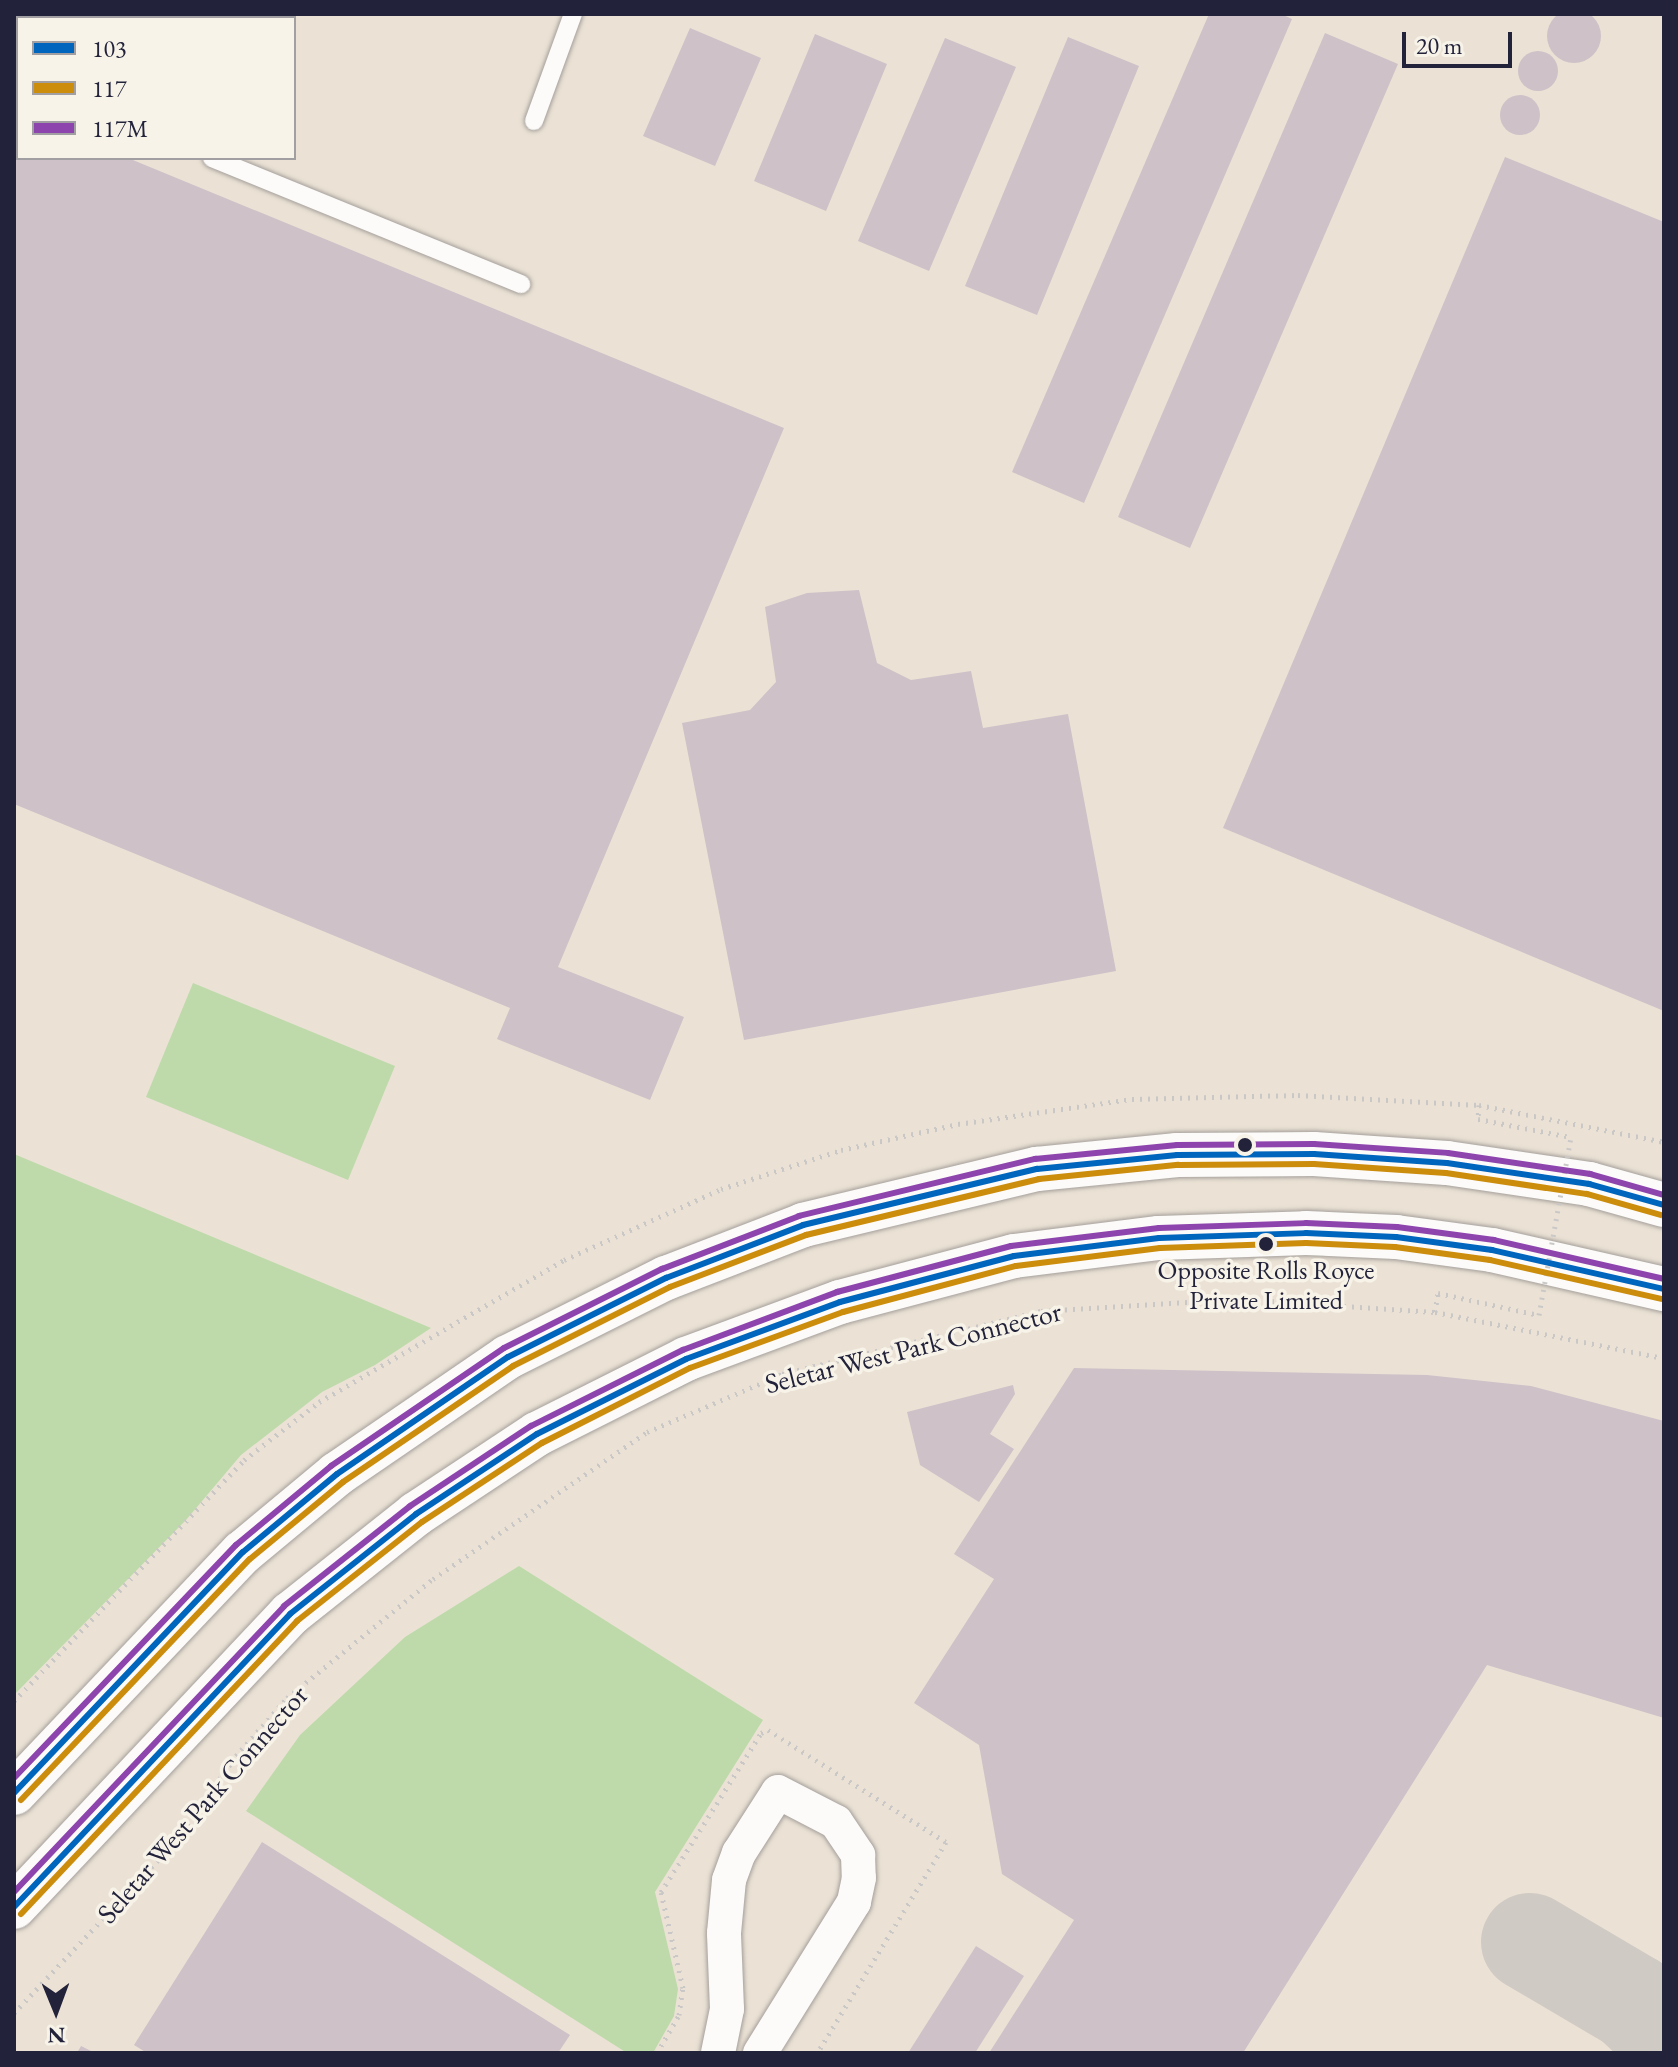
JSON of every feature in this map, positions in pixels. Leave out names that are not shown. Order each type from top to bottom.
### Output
[{"type":"street","points":[[14,1793],[243,1552],[337,1474],[508,1357],[666,1278],[803,1225],[1037,1169],[1177,1155],[1314,1154],[1447,1163],[1589,1184],[1664,1205]]},
{"type":"street","points":[[14,1907],[262,1640],[302,1605],[416,1514],[537,1434],[700,1353],[840,1302],[1014,1256],[1159,1238],[1306,1233],[1396,1237],[1492,1250],[1664,1289]]},
{"type":"street","points":[[718,2053],[727,2009],[724,1933],[729,1880],[739,1853],[778,1792],[836,1822],[858,1855],[859,1878],[854,1902],[760,2053]]},
{"type":"lane","points":[[534,121],[573,14]]},
{"type":"lane","points":[[217,160],[521,284]]},
{"type":"path","points":[[1435,1312],[1438,1293],[1539,1315],[1571,1137],[1478,1119],[1479,1105]]},
{"type":"path","name":"Seletar West Park Connector","points":[[14,2013],[173,1844],[236,1756],[287,1698],[433,1579],[647,1432],[782,1374],[1041,1311],[1240,1299],[1435,1312],[1664,1358]]},
{"type":"green space","points":[[193,983],[395,1066],[348,1180],[146,1097]]},
{"type":"green space","points":[[14,1154],[431,1328],[375,1365],[322,1392],[241,1455],[186,1520],[14,1695]]},
{"type":"green space","points":[[519,1566],[763,1720],[655,1892],[678,1989],[674,2016],[653,2053],[627,2053],[246,1811],[300,1735],[405,1637]]},
{"type":"building","points":[[1574,9],[1593,17],[1601,36],[1593,55],[1574,63],[1555,55],[1547,36],[1555,17]]},
{"type":"building","points":[[1209,14],[1281,14],[1292,19],[1084,503],[1012,472]]},
{"type":"building","points":[[690,28],[761,58],[715,166],[643,136]]},
{"type":"building","points":[[1325,33],[1398,64],[1190,548],[1118,517]]},
{"type":"building","points":[[815,34],[887,64],[826,211],[754,181]]},
{"type":"building","points":[[1068,37],[1139,66],[1037,315],[965,286]]},
{"type":"building","points":[[945,38],[1016,67],[929,271],[858,241]]},
{"type":"building","points":[[1538,51],[1552,57],[1558,71],[1552,85],[1538,91],[1524,85],[1518,71],[1524,57]]},
{"type":"building","points":[[1520,95],[1534,101],[1540,115],[1534,129],[1520,135],[1506,129],[1500,115],[1506,101]]},
{"type":"building","points":[[14,111],[16,160],[133,160],[784,428],[558,967],[684,1017],[650,1100],[497,1039],[510,1008],[14,804]]},
{"type":"building","points":[[1505,157],[1664,222],[1664,1011],[1223,828]]},
{"type":"building","points":[[859,590],[877,663],[911,680],[971,671],[983,728],[1068,714],[1116,971],[744,1040],[682,723],[750,710],[776,682],[765,607],[807,593]]},
{"type":"building","points":[[1074,1368],[1427,1375],[1531,1386],[1664,1421],[1664,1718],[1487,1665],[1243,2053],[989,2053],[1074,1920],[1002,1874],[979,1745],[914,1703],[994,1579],[954,1554]]},
{"type":"building","points":[[1013,1385],[1015,1394],[990,1434],[1014,1449],[979,1502],[920,1465],[907,1412]]},
{"type":"building","points":[[262,1842],[570,2035],[558,2053],[147,2053],[134,2045]]},
{"type":"building","points":[[976,1946],[1024,1976],[975,2053],[908,2053]]},
{"type":"building","points":[[81,2046],[95,2053],[77,2053]]},
{"type":"taxiway","points":[[1530,1942],[1632,2002],[1664,2032]]},
{"type":"transit line","name":"117M","points":[[14,1778],[236,1545],[331,1466],[504,1348],[662,1269],[799,1216],[1035,1159],[1177,1145],[1314,1144],[1448,1153],[1590,1174],[1664,1195]]},
{"type":"transit line","name":"103","points":[[14,1793],[243,1552],[337,1474],[508,1357],[666,1278],[803,1225],[1037,1169],[1177,1155],[1314,1154],[1447,1163],[1589,1184],[1664,1205]]},
{"type":"transit line","name":"117","points":[[21,1800],[250,1559],[343,1482],[513,1366],[670,1287],[806,1235],[1039,1179],[1178,1165],[1314,1164],[1446,1173],[1587,1194],[1661,1215]]},
{"type":"transit line","name":"117M","points":[[14,1892],[284,1606],[410,1506],[531,1426],[683,1350],[837,1292],[1011,1246],[1159,1228],[1306,1223],[1397,1227],[1494,1240],[1664,1279]]},
{"type":"transit line","name":"103","points":[[14,1907],[290,1614],[416,1514],[537,1434],[686,1359],[840,1302],[1014,1256],[1159,1238],[1306,1233],[1396,1237],[1492,1250],[1664,1289]]},
{"type":"transit line","name":"117","points":[[21,1914],[297,1621],[422,1522],[542,1443],[690,1368],[843,1312],[1016,1266],[1160,1248],[1306,1243],[1395,1247],[1490,1260],[1662,1299]]},
{"type":"place","name":"Opposite Rolls Royce Private Limited","points":[[1266,1244]]}]
